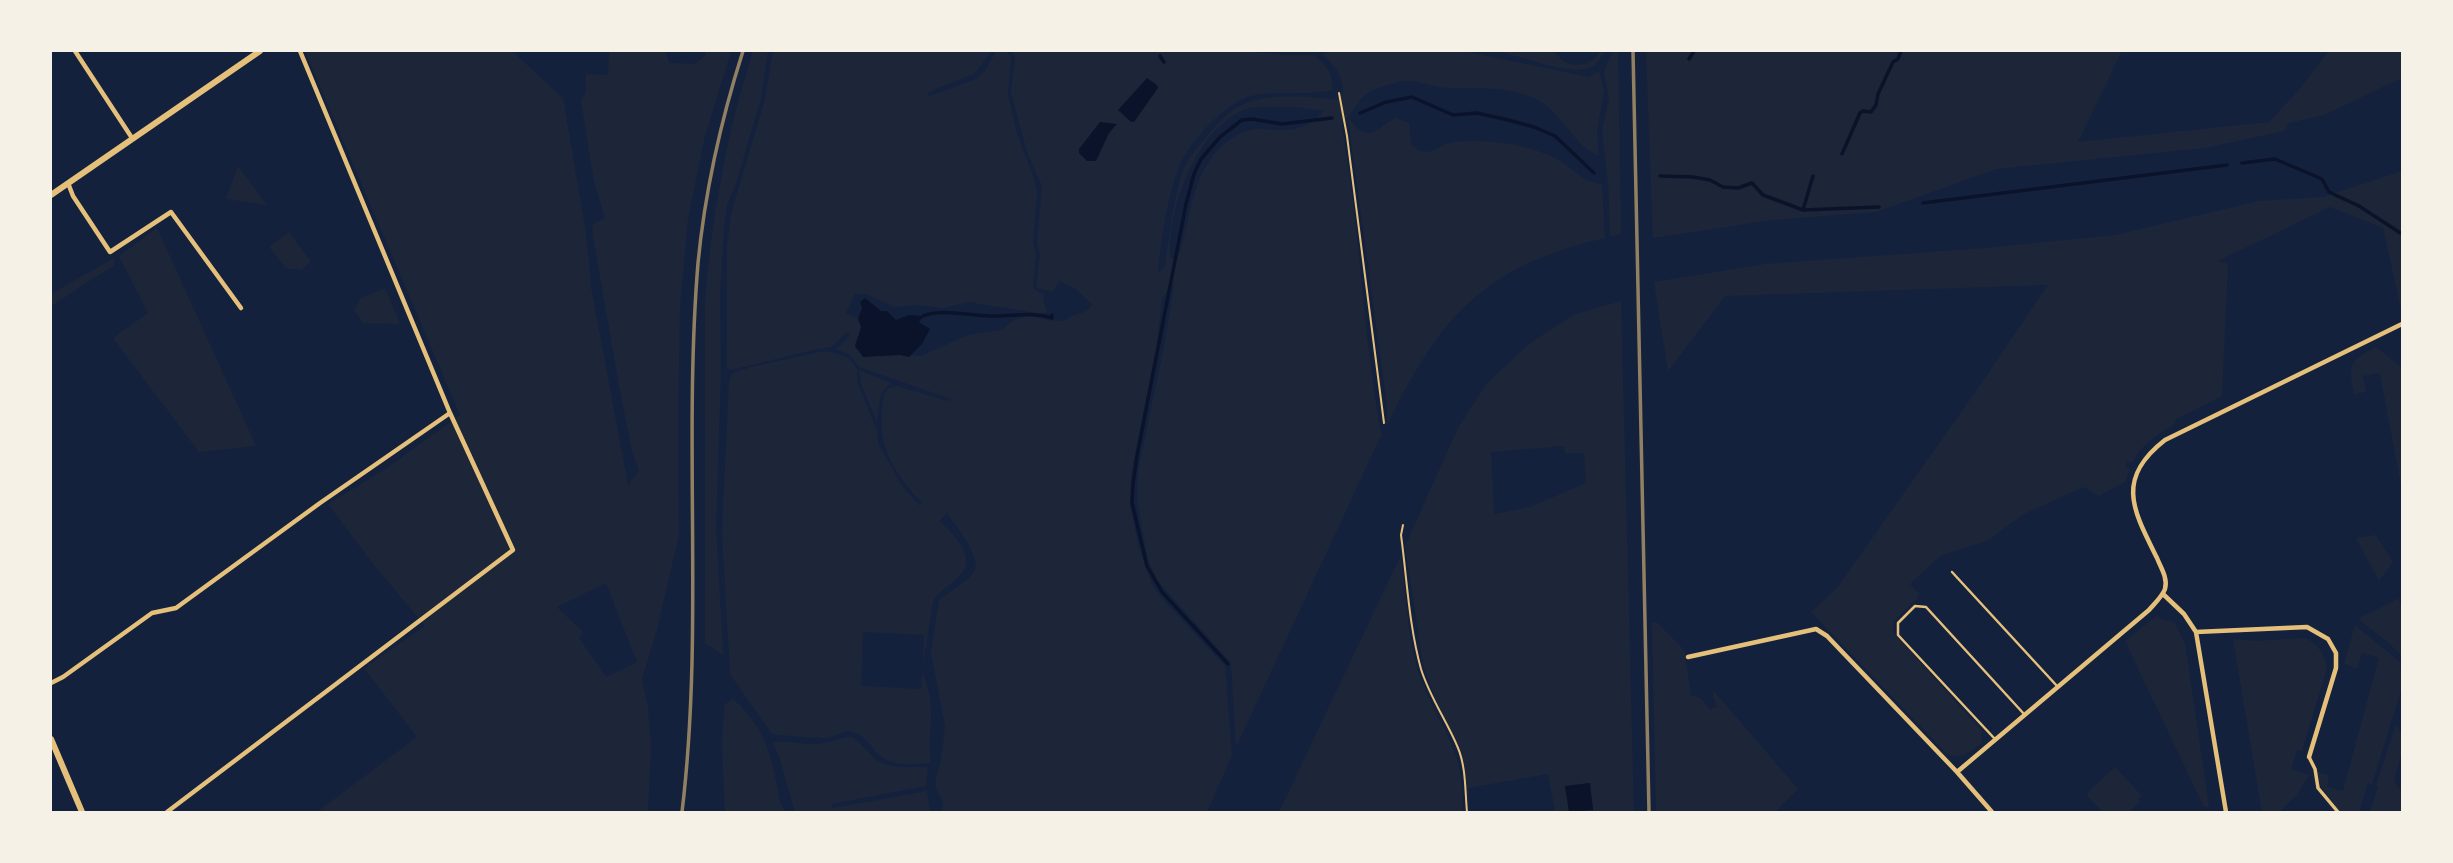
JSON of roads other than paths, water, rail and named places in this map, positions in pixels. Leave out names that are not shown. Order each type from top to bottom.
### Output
[{"type":"street","points":[[75,51],[132,138]]},
{"type":"street","points":[[51,195],[260,51]]},
{"type":"street","points":[[167,812],[513,550],[450,413],[300,51]]},
{"type":"street","points":[[68,183],[73,196],[110,252],[171,212],[240,308]]},
{"type":"street","points":[[1957,772],[2148,610],[2163,593],[2166,580],[2142,527],[2133,494],[2134,476],[2148,455],[2165,440],[2402,324]]},
{"type":"street","points":[[51,682],[63,677],[152,613],[176,608],[450,413]]},
{"type":"street","points":[[2163,593],[2184,614],[2196,632],[2226,812]]},
{"type":"street","points":[[2196,632],[2297,626],[2318,632],[2328,639],[2336,653],[2336,668],[2309,757],[2315,769],[2318,788],[2338,812]]},
{"type":"street","points":[[1688,657],[1816,629],[1827,636],[1992,812]]},
{"type":"street","points":[[51,739],[82,812]]},
{"type":"lane","points":[[1952,572],[2057,686]]},
{"type":"lane","points":[[1994,738],[1898,635],[1898,623],[1916,606],[1926,607],[2024,714]]},
{"type":"waterway","points":[[1689,59],[1694,51]]},
{"type":"waterway","points":[[1842,154],[1860,113],[1871,112],[1876,105],[1878,94],[1901,51]]},
{"type":"waterway","points":[[1160,56],[1164,62]]},
{"type":"waterway","points":[[1360,113],[1386,102],[1412,97],[1453,115],[1477,113],[1508,120],[1555,136],[1594,173]]},
{"type":"waterway","points":[[1228,664],[1162,592],[1147,566],[1132,503],[1137,456],[1186,204],[1201,159],[1220,137],[1242,120],[1282,124],[1332,118]]},
{"type":"waterway","points":[[2242,163],[2275,159],[2322,179],[2329,192],[2359,206],[2402,234]]},
{"type":"waterway","points":[[1923,203],[2227,165]]},
{"type":"waterway","points":[[1660,176],[1693,177],[1710,180],[1723,187],[1738,188],[1752,183],[1763,195],[1803,210],[1879,207]]},
{"type":"waterway","points":[[1803,210],[1813,176]]},
{"type":"waterway","points":[[923,316],[947,312],[1052,318],[1052,315]]},
{"type":"railway","points":[[682,812],[692,675],[692,400],[698,263],[715,156],[743,51]]},
{"type":"railway","points":[[1633,51],[1649,812]]}]
